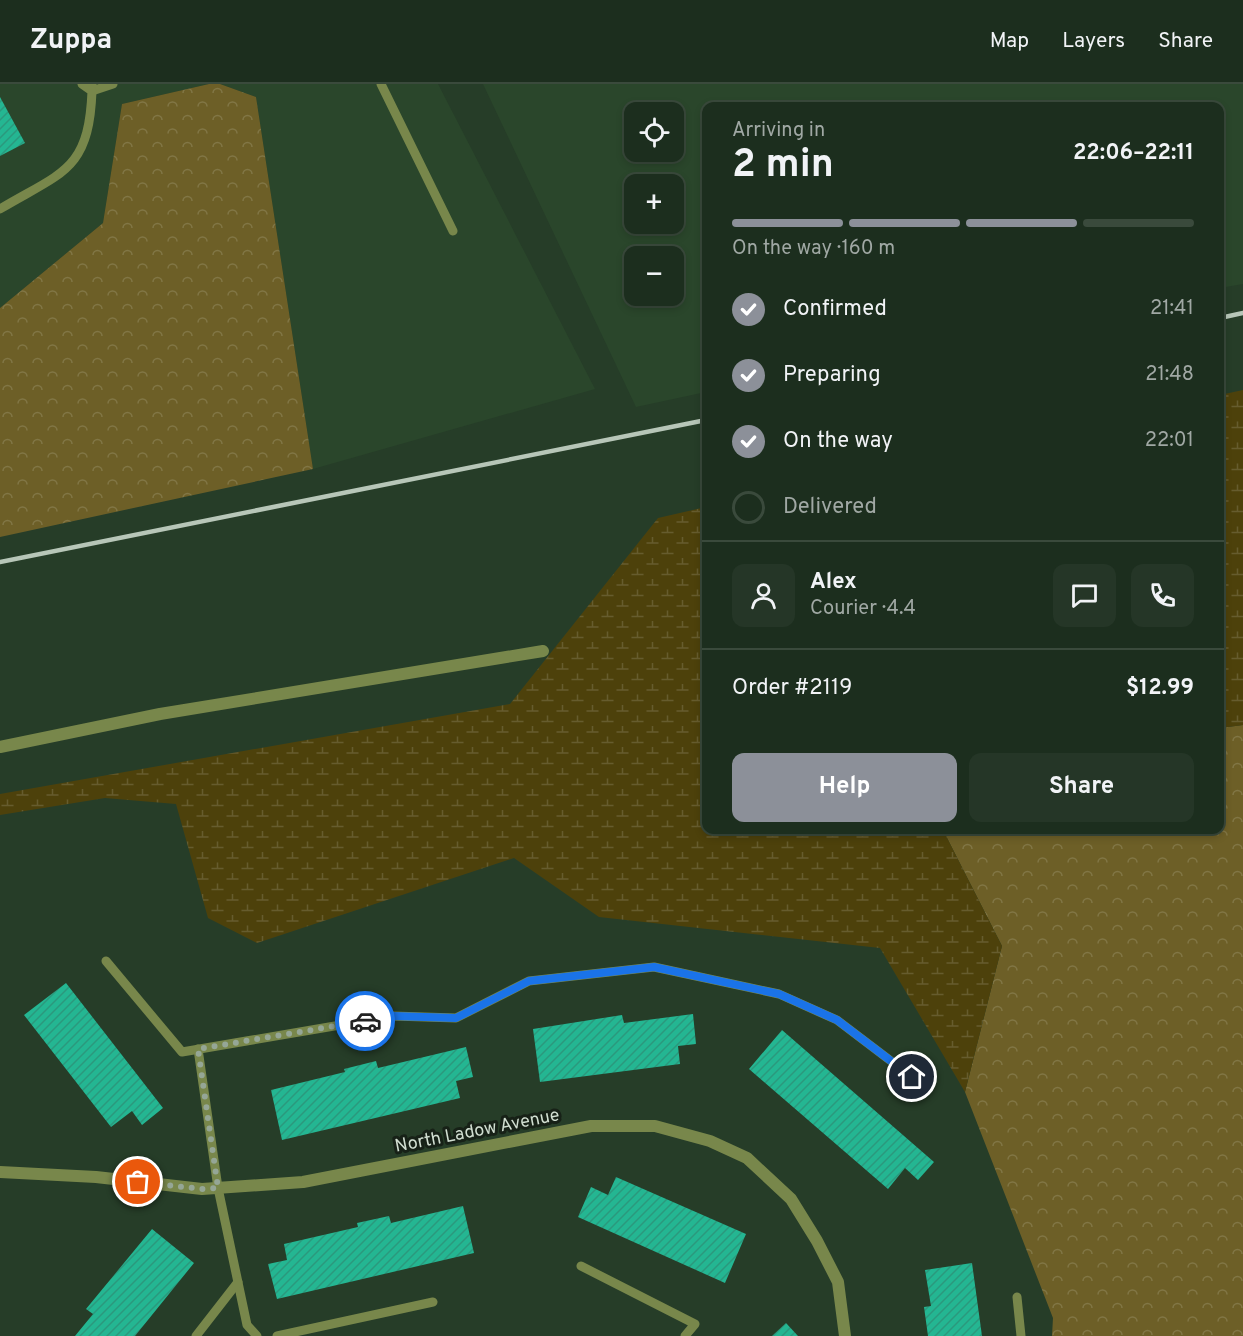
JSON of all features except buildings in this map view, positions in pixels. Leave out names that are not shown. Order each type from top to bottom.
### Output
[{"type":"street","points":[[0,747],[160,714],[543,651]]},
{"type":"street","name":"North Ladow Avenue","points":[[0,1172],[96,1177],[202,1189],[218,1188],[303,1182],[591,1126],[655,1126],[710,1140],[747,1158],[791,1199],[817,1241],[838,1282],[845,1336]]},
{"type":"lane","points":[[82,84],[92,87],[113,84]]},
{"type":"lane","points":[[381,84],[453,231]]},
{"type":"lane","points":[[0,209],[72,165],[83,147],[90,127],[92,87]]},
{"type":"lane","points":[[106,961],[182,1052],[393,1016],[456,1018],[529,981],[654,967],[789,999],[837,1020],[912,1077]]},
{"type":"lane","points":[[198,1049],[218,1188],[248,1325],[256,1336]]},
{"type":"lane","points":[[581,1266],[695,1324],[685,1336]]},
{"type":"lane","points":[[196,1336],[238,1282]]},
{"type":"lane","points":[[1017,1297],[1021,1336]]},
{"type":"lane","points":[[279,1336],[433,1302]]},
{"type":"shaded area","points":[[0,84],[209,84],[122,104],[103,223],[0,308]]},
{"type":"shaded area","points":[[220,84],[438,84],[595,389],[313,469],[256,97]]},
{"type":"shaded area","points":[[483,84],[1243,84],[1243,284],[1224,287],[1224,102],[702,102],[702,393],[636,407]]},
{"type":"green space","points":[[209,84],[220,84],[256,97],[313,469],[0,537],[0,308],[103,223],[122,104]]},
{"type":"green space","points":[[1243,390],[1243,725],[1224,727],[1224,394]]},
{"type":"green space","points":[[702,508],[702,834],[945,834],[1002,946],[965,1092],[880,948],[599,917],[514,858],[257,943],[208,918],[176,804],[105,798],[0,815],[0,794],[510,704],[658,518]]},
{"type":"green space","points":[[1243,725],[1243,1336],[1052,1336],[1053,1318],[965,1092],[1002,946],[945,834],[1224,834],[1224,727]]},
{"type":"railway","points":[[1224,317],[1243,313]]},
{"type":"railway","points":[[0,562],[702,421]]},
{"type":"way so far","points":[[138,1182],[202,1189],[218,1188],[198,1049],[365,1021]]},
{"type":"route","points":[[365,1021],[393,1016],[456,1018],[529,981],[654,967],[779,994],[837,1020],[912,1077]]}]
